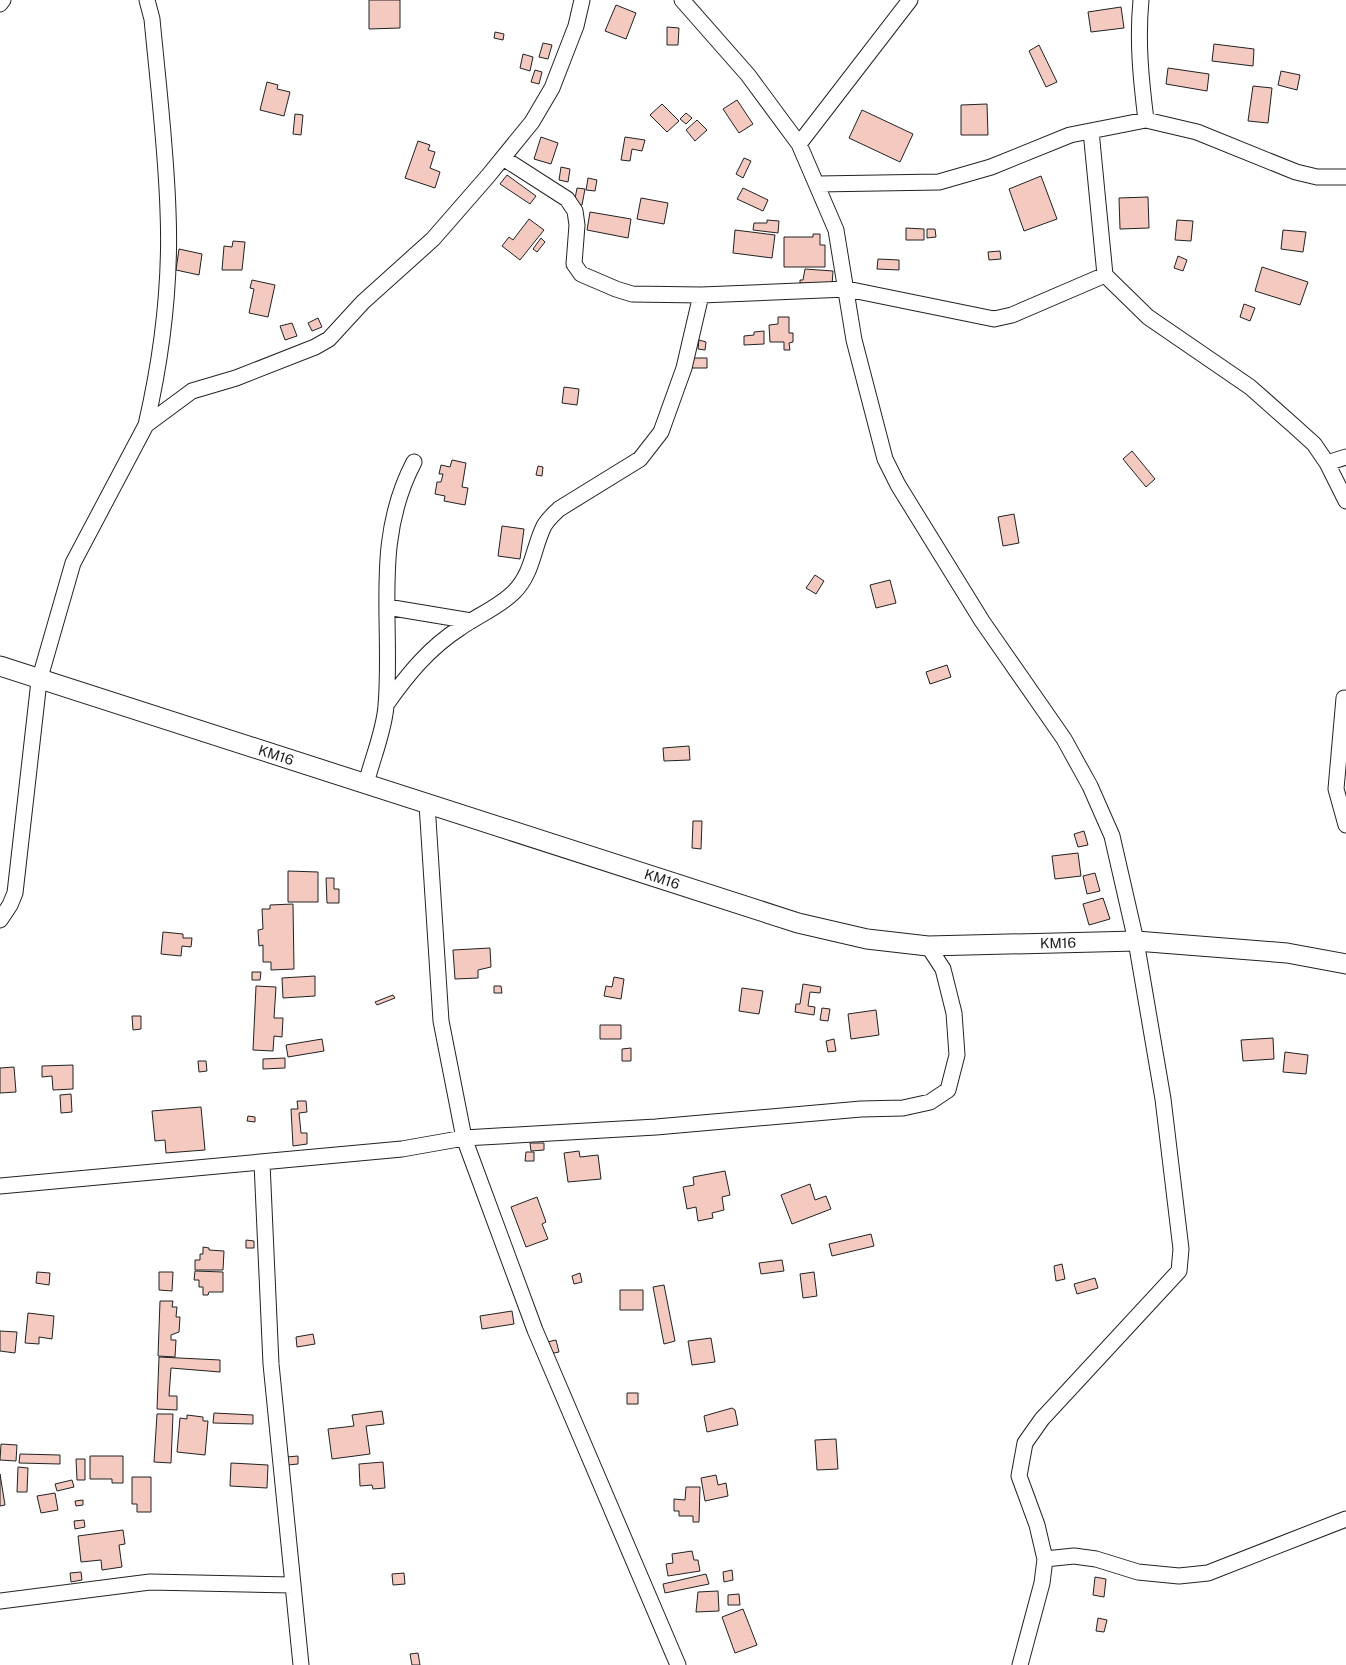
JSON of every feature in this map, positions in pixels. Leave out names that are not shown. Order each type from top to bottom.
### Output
[{"type":"street","points":[[0,4],[3,0]]},
{"type":"street","points":[[0,920],[15,893],[39,681],[73,563],[146,425],[162,343],[168,213],[165,153],[152,18],[147,0]]},
{"type":"street","points":[[146,425],[192,391],[236,378],[315,347],[329,338],[363,302],[433,240],[532,122],[552,88],[576,26],[582,0]]},
{"type":"street","points":[[682,0],[748,75],[799,144],[818,184],[836,230],[854,340],[885,458],[898,485],[977,613],[1064,739],[1090,786],[1112,836],[1136,941],[1164,1099],[1182,1249],[1179,1272],[1049,1412],[1024,1443],[1019,1476],[1038,1524],[1045,1559],[1042,1583],[1020,1665]]},
{"type":"street","points":[[799,144],[910,0]]},
{"type":"street","points":[[1141,0],[1139,58],[1146,120]]},
{"type":"street","points":[[818,184],[939,182],[991,167],[1070,135],[1146,120],[1197,132],[1296,172],[1317,178],[1346,177]]},
{"type":"street","points":[[1091,131],[1105,275],[1148,317],[1250,388],[1314,444],[1327,463],[1346,501]]},
{"type":"street","points":[[503,158],[567,199],[575,211],[577,225],[574,264],[581,274],[632,294],[701,295],[847,289],[994,319],[1012,315],[1105,275]]},
{"type":"street","points":[[386,705],[410,672],[440,642],[505,599],[519,586],[535,555],[544,527],[560,509],[640,459],[652,446],[662,432],[679,384],[701,295]]},
{"type":"street","points":[[1327,463],[1346,457]]},
{"type":"street","points":[[366,784],[386,705],[386,563],[391,526],[402,485],[414,462]]},
{"type":"street","points":[[387,607],[471,620]]},
{"type":"street","name":"KM16","points":[[0,666],[39,681],[798,923],[867,939],[928,946],[1136,941],[1287,953],[1346,964]]},
{"type":"street","points":[[1344,698],[1336,789],[1346,824]]},
{"type":"street","points":[[427,804],[441,1021],[464,1138],[535,1330],[678,1665]]},
{"type":"street","points":[[0,1186],[402,1149],[464,1138],[656,1127],[862,1109],[903,1108],[930,1102],[948,1090],[957,1055],[954,1013],[943,969],[928,946]]},
{"type":"street","points":[[262,1163],[271,1364],[301,1665]]},
{"type":"street","points":[[1045,1559],[1074,1556],[1096,1559],[1138,1572],[1179,1576],[1208,1573],[1346,1519]]},
{"type":"street","points":[[0,1601],[150,1582],[292,1585]]},
{"type":"building","points":[[369,0],[400,0],[400,28],[369,29]]},
{"type":"building","points":[[616,5],[636,13],[626,39],[605,31]]},
{"type":"building","points":[[1121,7],[1124,28],[1091,32],[1088,12]]},
{"type":"building","points":[[667,27],[679,28],[678,45],[667,45]]},
{"type":"building","points":[[495,32],[504,34],[503,40],[494,38]]},
{"type":"building","points":[[543,43],[552,45],[548,59],[539,57]]},
{"type":"building","points":[[1214,44],[1254,49],[1253,66],[1212,61]]},
{"type":"building","points":[[1039,45],[1057,82],[1046,87],[1029,51]]},
{"type":"building","points":[[523,54],[533,57],[530,71],[520,68]]},
{"type":"building","points":[[1168,68],[1209,74],[1207,91],[1166,84]]},
{"type":"building","points":[[535,70],[542,72],[539,84],[531,82]]},
{"type":"building","points":[[1281,71],[1300,75],[1297,90],[1278,85]]},
{"type":"building","points":[[267,82],[278,85],[277,89],[290,92],[284,116],[260,110]]},
{"type":"building","points":[[1253,86],[1272,88],[1268,123],[1248,121]]},
{"type":"building","points":[[737,100],[753,124],[739,133],[723,109]]},
{"type":"building","points":[[662,104],[679,121],[667,132],[650,115]]},
{"type":"building","points":[[987,104],[988,135],[961,135],[961,105]]},
{"type":"building","points":[[862,110],[913,134],[900,162],[849,138]]},
{"type":"building","points":[[686,113],[692,118],[686,124],[680,119]]},
{"type":"building","points":[[295,114],[303,115],[301,135],[293,134]]},
{"type":"building","points":[[697,120],[707,130],[695,141],[686,130]]},
{"type":"building","points":[[541,137],[558,143],[551,164],[534,159]]},
{"type":"building","points":[[625,137],[645,140],[642,151],[632,149],[630,161],[621,160]]},
{"type":"building","points":[[418,141],[430,145],[428,150],[435,152],[430,168],[440,172],[435,188],[405,178]]},
{"type":"building","points":[[744,158],[751,161],[743,178],[736,174]]},
{"type":"building","points":[[561,167],[570,169],[568,182],[559,180]]},
{"type":"building","points":[[507,175],[536,196],[530,204],[500,184]]},
{"type":"building","points":[[1041,176],[1057,219],[1024,231],[1009,189]]},
{"type":"building","points":[[588,178],[597,180],[595,191],[586,190]]},
{"type":"building","points":[[577,188],[585,189],[582,205],[574,204]]},
{"type":"building","points":[[743,188],[768,200],[763,211],[737,199]]},
{"type":"building","points":[[1148,197],[1149,228],[1120,229],[1119,198]]},
{"type":"building","points":[[641,198],[668,203],[664,224],[637,219]]},
{"type":"building","points":[[590,212],[631,219],[628,238],[587,230]]},
{"type":"building","points":[[529,219],[544,230],[520,260],[502,246],[509,237],[513,240]]},
{"type":"building","points":[[767,220],[779,221],[778,233],[753,230],[754,223],[767,223]]},
{"type":"building","points":[[1177,220],[1193,221],[1191,241],[1175,240]]},
{"type":"building","points":[[906,228],[924,229],[924,240],[906,240]]},
{"type":"building","points":[[927,229],[935,229],[936,237],[927,238]]},
{"type":"building","points":[[735,230],[775,235],[772,258],[733,253]]},
{"type":"building","points":[[1283,230],[1306,232],[1303,252],[1281,249]]},
{"type":"building","points":[[813,234],[820,234],[820,245],[825,245],[825,267],[784,267],[784,237],[813,237]]},
{"type":"building","points":[[541,238],[545,242],[537,252],[533,249]]},
{"type":"building","points":[[233,241],[245,242],[242,270],[222,270],[224,246],[232,247]]},
{"type":"building","points":[[179,249],[202,254],[199,275],[176,270]]},
{"type":"building","points":[[1000,251],[1001,259],[989,260],[988,252]]},
{"type":"building","points":[[1178,256],[1187,260],[1183,271],[1174,268]]},
{"type":"building","points":[[878,259],[899,260],[899,270],[877,269]]},
{"type":"building","points":[[1262,267],[1308,282],[1300,305],[1255,291]]},
{"type":"building","points":[[805,269],[833,271],[832,285],[800,283],[800,280],[803,280]]},
{"type":"building","points":[[252,280],[275,285],[268,317],[249,313],[254,289],[250,288]]},
{"type":"building","points":[[1244,304],[1255,308],[1250,321],[1240,317]]},
{"type":"building","points":[[778,317],[789,317],[789,333],[793,333],[793,342],[789,343],[790,350],[784,350],[784,342],[770,342],[769,325],[778,324]]},
{"type":"building","points":[[318,318],[322,327],[312,331],[308,323]]},
{"type":"building","points":[[292,323],[297,336],[285,340],[280,326]]},
{"type":"building","points":[[764,331],[764,344],[744,345],[744,336]]},
{"type":"building","points":[[699,340],[706,342],[705,350],[698,349]]},
{"type":"building","points":[[692,358],[707,358],[707,368],[692,368]]},
{"type":"building","points":[[564,387],[579,389],[577,405],[562,403]]},
{"type":"building","points":[[1132,451],[1155,479],[1146,487],[1123,459]]},
{"type":"building","points":[[452,460],[466,463],[462,487],[468,488],[465,505],[444,501],[445,496],[435,494],[437,482],[441,482],[443,474],[439,474],[441,465],[450,467]]},
{"type":"building","points":[[538,466],[543,467],[542,476],[536,475]]},
{"type":"building","points":[[1014,514],[1019,543],[1003,546],[998,517]]},
{"type":"building","points":[[502,526],[524,529],[520,559],[498,556]]},
{"type":"building","points":[[815,575],[824,581],[816,594],[806,588]]},
{"type":"building","points":[[890,580],[896,603],[876,608],[870,585]]},
{"type":"building","points":[[947,665],[951,677],[930,684],[926,672]]},
{"type":"building","points":[[689,746],[690,760],[664,761],[663,748]]},
{"type":"building","points":[[693,821],[702,821],[701,849],[692,848]]},
{"type":"building","points":[[1084,831],[1088,845],[1078,847],[1074,834]]},
{"type":"building","points":[[1078,853],[1081,876],[1055,879],[1052,856]]},
{"type":"building","points":[[288,871],[318,872],[318,902],[288,902]]},
{"type":"building","points":[[1095,873],[1100,891],[1087,894],[1083,876]]},
{"type":"building","points":[[326,878],[334,878],[334,889],[339,889],[339,903],[327,903]]},
{"type":"building","points":[[1103,898],[1110,919],[1089,925],[1083,904]]},
{"type":"building","points":[[293,904],[294,969],[271,970],[271,962],[263,962],[263,945],[259,946],[258,930],[263,929],[262,909],[270,909],[270,905]]},
{"type":"building","points":[[163,932],[183,934],[183,938],[192,938],[191,947],[182,946],[181,956],[161,954]]},
{"type":"building","points":[[490,948],[491,967],[478,970],[478,978],[455,979],[453,950]]},
{"type":"building","points":[[252,972],[261,972],[260,980],[252,980]]},
{"type":"building","points":[[315,976],[315,996],[283,998],[282,978]]},
{"type":"building","points":[[614,977],[624,979],[621,999],[604,996],[606,986],[612,987]]},
{"type":"building","points":[[803,984],[821,987],[820,993],[810,992],[808,1006],[815,1007],[814,1015],[795,1012],[796,1004],[800,1004]]},
{"type":"building","points":[[256,986],[276,987],[274,1018],[283,1018],[282,1037],[274,1036],[273,1051],[253,1050]]},
{"type":"building","points":[[494,986],[501,986],[502,993],[494,993]]},
{"type":"building","points":[[742,988],[763,991],[759,1014],[739,1011]]},
{"type":"building","points":[[393,995],[395,998],[377,1005],[375,1002]]},
{"type":"building","points":[[822,1008],[830,1009],[828,1021],[820,1020]]},
{"type":"building","points":[[876,1010],[879,1035],[851,1039],[848,1014]]},
{"type":"building","points":[[132,1016],[141,1016],[141,1029],[133,1030]]},
{"type":"building","points":[[600,1025],[621,1025],[621,1039],[600,1039]]},
{"type":"building","points":[[1273,1038],[1274,1059],[1243,1061],[1241,1040]]},
{"type":"building","points":[[322,1039],[324,1051],[288,1057],[286,1045]]},
{"type":"building","points":[[834,1039],[836,1051],[828,1052],[826,1041]]},
{"type":"building","points":[[631,1048],[631,1061],[622,1061],[622,1049]]},
{"type":"building","points":[[1285,1052],[1308,1055],[1306,1074],[1283,1072]]},
{"type":"building","points":[[285,1058],[285,1068],[263,1069],[263,1059]]},
{"type":"building","points":[[198,1061],[206,1061],[207,1071],[199,1072]]},
{"type":"building","points":[[73,1065],[73,1089],[53,1090],[52,1076],[42,1077],[42,1066]]},
{"type":"building","points":[[14,1067],[16,1092],[0,1093],[0,1068]]},
{"type":"building","points":[[71,1094],[72,1112],[61,1113],[60,1095]]},
{"type":"building","points":[[297,1101],[306,1101],[307,1112],[299,1113],[301,1133],[307,1133],[307,1144],[293,1146],[291,1109],[298,1109]]},
{"type":"building","points":[[201,1107],[205,1150],[166,1153],[165,1140],[155,1141],[152,1111]]},
{"type":"building","points":[[248,1116],[255,1117],[255,1122],[247,1121]]},
{"type":"building","points":[[530,1143],[544,1143],[544,1150],[531,1151]]},
{"type":"building","points":[[579,1151],[580,1157],[598,1155],[601,1179],[568,1182],[564,1153]]},
{"type":"building","points":[[526,1152],[534,1152],[534,1161],[525,1161]]},
{"type":"building","points":[[725,1171],[730,1195],[722,1197],[724,1210],[712,1213],[713,1218],[698,1221],[696,1207],[687,1209],[683,1187],[694,1185],[693,1177]]},
{"type":"building","points":[[810,1184],[815,1200],[826,1196],[831,1209],[792,1224],[781,1195]]},
{"type":"building","points":[[537,1197],[546,1222],[542,1224],[548,1239],[526,1247],[511,1207]]},
{"type":"building","points":[[871,1234],[874,1246],[832,1256],[829,1244]]},
{"type":"building","points":[[246,1240],[254,1241],[254,1248],[246,1248]]},
{"type":"building","points":[[203,1247],[209,1248],[209,1250],[224,1251],[223,1270],[195,1270],[195,1260],[200,1260],[200,1254],[203,1254]]},
{"type":"building","points":[[782,1260],[784,1271],[761,1274],[759,1263]]},
{"type":"building","points":[[1062,1264],[1065,1279],[1056,1281],[1054,1266]]},
{"type":"building","points":[[195,1271],[223,1272],[223,1292],[209,1292],[208,1295],[203,1295],[203,1287],[199,1287],[199,1280],[194,1280]]},
{"type":"building","points":[[37,1272],[50,1273],[49,1285],[36,1283]]},
{"type":"building","points":[[159,1272],[173,1272],[172,1291],[159,1290]]},
{"type":"building","points":[[814,1272],[817,1296],[803,1298],[800,1274]]},
{"type":"building","points":[[580,1273],[582,1282],[574,1284],[572,1276]]},
{"type":"building","points":[[1095,1278],[1098,1288],[1077,1294],[1074,1284]]},
{"type":"building","points":[[664,1285],[675,1341],[664,1344],[653,1287]]},
{"type":"building","points":[[620,1290],[643,1290],[643,1310],[620,1310]]},
{"type":"building","points":[[160,1301],[173,1301],[172,1307],[177,1307],[176,1317],[180,1317],[179,1332],[171,1335],[171,1340],[176,1340],[175,1357],[158,1356]]},
{"type":"building","points":[[512,1311],[514,1324],[482,1329],[480,1316]]},
{"type":"building","points":[[28,1313],[54,1316],[52,1339],[39,1337],[39,1344],[25,1343]]},
{"type":"building","points":[[0,1331],[17,1332],[15,1353],[0,1351]]},
{"type":"building","points":[[313,1334],[315,1344],[297,1347],[296,1337]]},
{"type":"building","points":[[711,1338],[715,1362],[692,1365],[688,1341]]},
{"type":"building","points":[[556,1340],[559,1352],[549,1354],[547,1342]]},
{"type":"building","points":[[159,1357],[220,1360],[220,1372],[171,1368],[169,1396],[177,1396],[177,1410],[157,1409]]},
{"type":"building","points":[[627,1393],[638,1393],[638,1404],[627,1404]]},
{"type":"building","points":[[732,1408],[735,1410],[738,1425],[707,1432],[704,1416]]},
{"type":"building","points":[[382,1411],[384,1424],[366,1426],[370,1454],[332,1459],[328,1429],[354,1426],[352,1415]]},
{"type":"building","points":[[214,1413],[253,1415],[253,1424],[213,1423]]},
{"type":"building","points":[[157,1414],[173,1414],[171,1463],[154,1462]]},
{"type":"building","points":[[187,1415],[203,1417],[203,1421],[208,1421],[205,1455],[177,1452],[180,1418],[187,1419]]},
{"type":"building","points":[[836,1439],[838,1469],[817,1470],[815,1440]]},
{"type":"building","points":[[1,1444],[17,1445],[16,1461],[0,1460]]},
{"type":"building","points":[[20,1454],[60,1455],[60,1464],[19,1463]]},
{"type":"building","points":[[90,1456],[123,1456],[123,1483],[112,1483],[112,1479],[90,1479]]},
{"type":"building","points":[[298,1456],[298,1464],[288,1465],[287,1457]]},
{"type":"building","points":[[76,1459],[85,1459],[85,1480],[77,1480]]},
{"type":"building","points":[[383,1462],[385,1488],[373,1489],[372,1485],[360,1486],[359,1464]]},
{"type":"building","points":[[231,1463],[268,1465],[267,1488],[230,1486]]},
{"type":"building","points":[[18,1467],[28,1468],[27,1492],[17,1492]]},
{"type":"building","points":[[0,1474],[5,1505],[0,1506]]},
{"type":"building","points":[[716,1475],[718,1485],[726,1483],[728,1496],[705,1501],[701,1478]]},
{"type":"building","points":[[132,1477],[151,1477],[151,1512],[137,1512],[137,1504],[132,1504]]},
{"type":"building","points":[[72,1480],[74,1487],[57,1491],[55,1484]]},
{"type":"building","points":[[686,1487],[700,1487],[699,1522],[693,1522],[693,1516],[679,1516],[679,1511],[674,1511],[674,1499],[685,1500]]},
{"type":"building","points":[[55,1493],[58,1510],[41,1513],[37,1496]]},
{"type":"building","points":[[83,1500],[83,1505],[76,1506],[75,1501]]},
{"type":"building","points":[[84,1520],[85,1527],[75,1529],[74,1521]]},
{"type":"building","points":[[123,1530],[125,1544],[119,1545],[122,1567],[102,1570],[101,1560],[81,1562],[78,1536]]},
{"type":"building","points":[[692,1551],[694,1560],[698,1560],[700,1571],[668,1576],[666,1564],[673,1563],[672,1554]]},
{"type":"building","points":[[732,1570],[733,1580],[724,1582],[723,1572]]},
{"type":"building","points":[[81,1572],[82,1580],[71,1582],[70,1573]]},
{"type":"building","points":[[404,1573],[405,1584],[393,1585],[392,1574]]},
{"type":"building","points":[[706,1574],[709,1584],[665,1593],[663,1584]]},
{"type":"building","points":[[1095,1577],[1106,1579],[1104,1597],[1093,1595]]},
{"type":"building","points":[[718,1591],[719,1611],[696,1612],[698,1592]]},
{"type":"building","points":[[739,1594],[740,1605],[728,1605],[728,1595]]},
{"type":"building","points":[[743,1609],[757,1645],[735,1653],[722,1617]]},
{"type":"building","points":[[1098,1618],[1107,1620],[1104,1632],[1096,1631]]},
{"type":"building","points":[[418,1653],[420,1665],[412,1665],[410,1654]]}]
